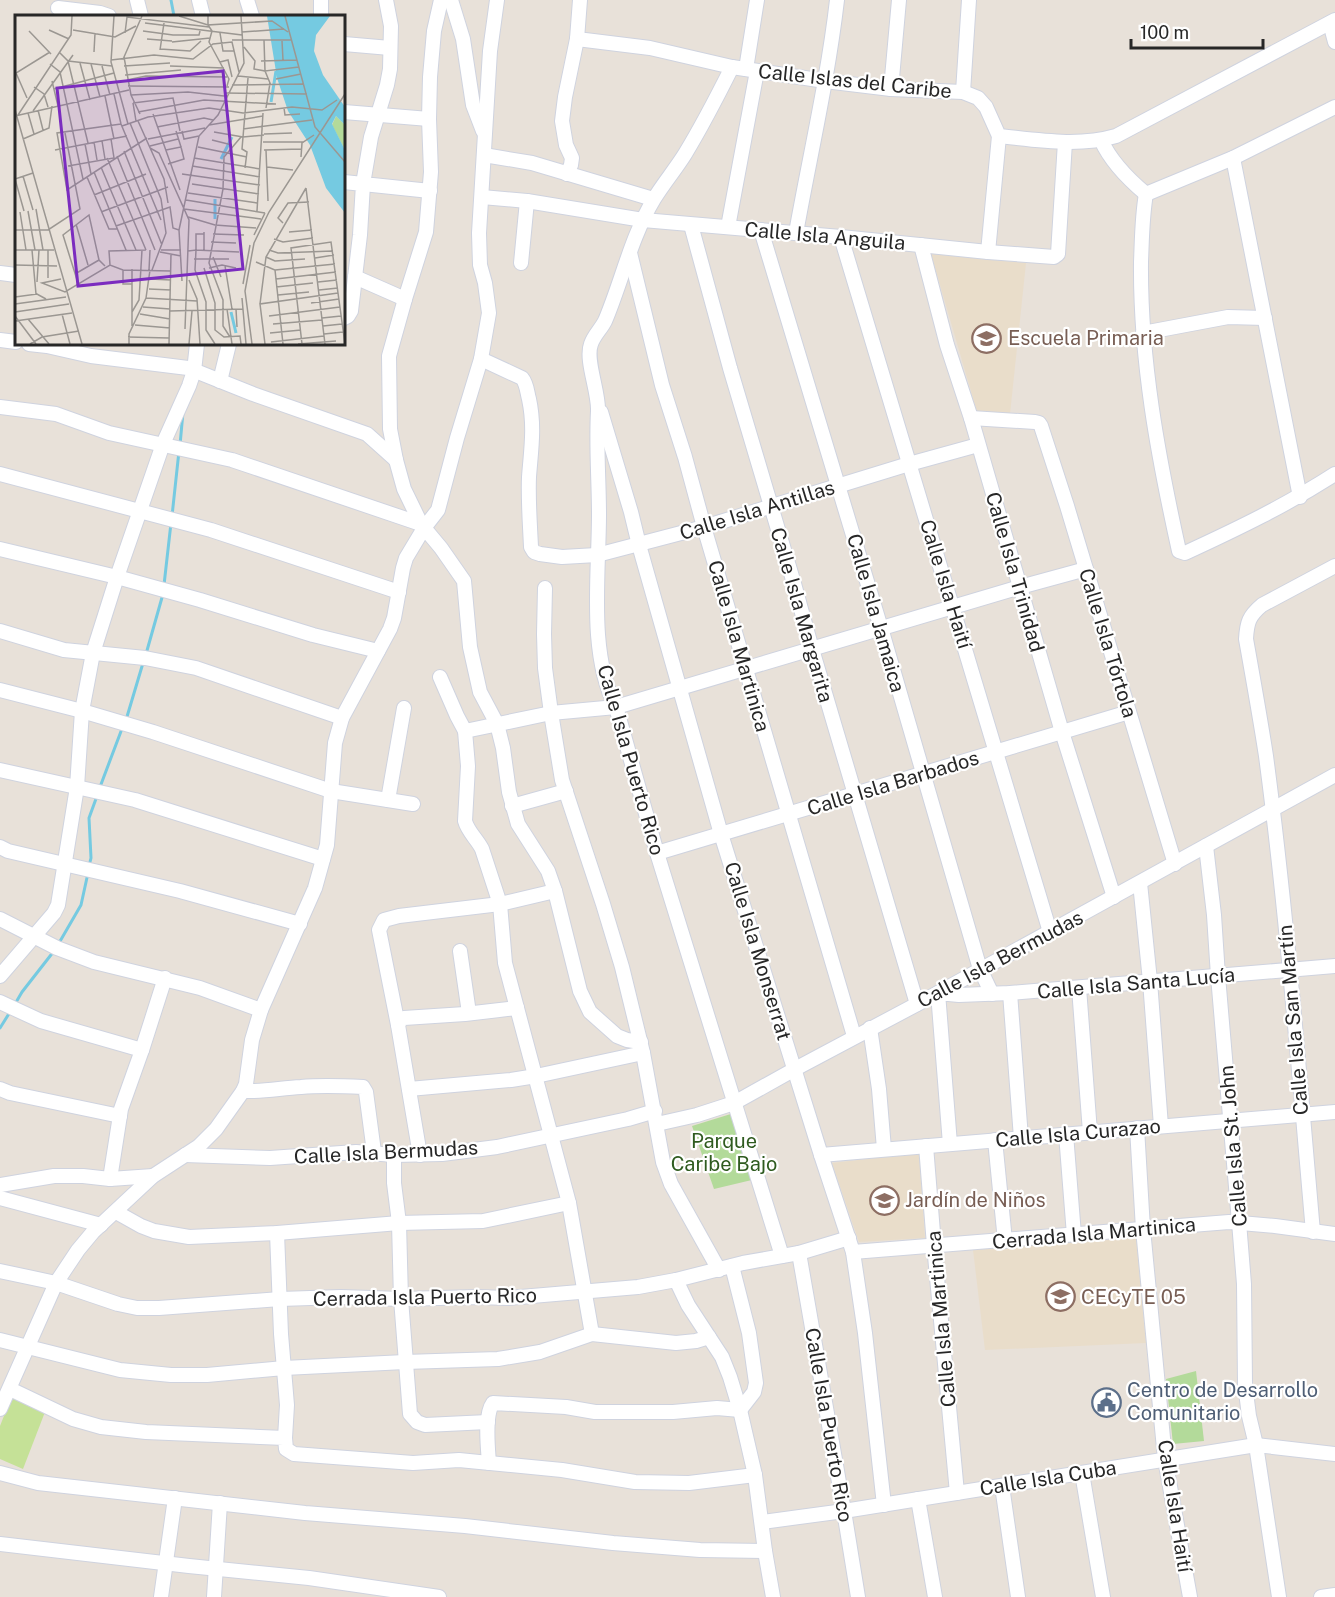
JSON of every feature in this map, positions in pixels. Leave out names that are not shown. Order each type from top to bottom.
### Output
[{"type":"street","points":[[137,0],[141,15]]},
{"type":"street","points":[[199,0],[203,15]]},
{"type":"street","points":[[247,0],[252,15]]},
{"type":"street","points":[[345,318],[351,311],[363,184],[371,136],[387,85],[392,26],[386,0]]},
{"type":"street","points":[[441,0],[433,42],[430,76],[431,153],[426,232],[390,356],[390,429],[404,489],[422,526],[464,581],[470,647],[480,692],[497,724],[512,806],[518,824],[548,871],[580,991],[590,1012],[617,1036],[642,1048]]},
{"type":"street","points":[[451,0],[463,39],[473,105],[485,135]]},
{"type":"street","points":[[0,1409],[56,1283],[78,1250],[153,1176],[199,1146],[216,1129],[246,1084],[252,1040],[261,1010],[315,888],[327,845],[335,742],[342,718],[390,629],[406,558],[422,526],[438,510],[481,359],[489,313],[480,265],[479,246],[490,51],[497,0]]},
{"type":"street","points":[[567,174],[572,158],[566,146],[562,121],[577,39],[580,0]]},
{"type":"street","name":"Calle Isla Puerto Rico","points":[[757,0],[746,69],[711,109],[684,156],[653,199],[604,324],[590,347],[590,359],[598,403],[597,555],[599,636],[604,678],[615,707],[657,853],[782,1256]]},
{"type":"street","points":[[796,233],[825,81],[837,0]]},
{"type":"street","points":[[891,89],[899,0]]},
{"type":"street","points":[[963,92],[969,0]]},
{"type":"street","points":[[58,8],[106,15]]},
{"type":"street","points":[[988,252],[999,136],[1065,142],[1101,140],[1116,136],[1333,22],[1335,42]]},
{"type":"street","name":"Calle Islas del Caribe","points":[[577,39],[651,48],[746,69],[825,81],[891,89],[963,92],[978,98],[986,107],[999,136]]},
{"type":"street","points":[[345,44],[390,48]]},
{"type":"street","points":[[728,227],[746,69]]},
{"type":"street","points":[[1146,194],[1233,158],[1335,107]]},
{"type":"street","points":[[345,112],[429,119]]},
{"type":"street","points":[[1101,140],[1114,162],[1146,194]]},
{"type":"street","name":"Calle Isla Anguila","points":[[482,197],[527,201],[643,220],[691,225],[1031,256],[1056,256],[1065,142]]},
{"type":"street","points":[[484,155],[532,164],[653,199]]},
{"type":"street","points":[[1233,158],[1300,497]]},
{"type":"street","points":[[345,182],[430,190]]},
{"type":"street","points":[[1146,194],[1142,216],[1143,333],[1152,410],[1165,489],[1179,551],[1185,553],[1242,527],[1300,497],[1335,474]]},
{"type":"street","points":[[521,263],[527,201]]},
{"type":"street","name":"Calle Isla Margarita","points":[[691,225],[730,368],[917,1004]]},
{"type":"street","name":"Calle Isla Jamaica","points":[[761,230],[881,628],[980,969],[992,994]]},
{"type":"street","name":"Calle Isla Haití","points":[[842,237],[1050,932]]},
{"type":"street","name":"Calle Isla Trinidad","points":[[921,245],[948,345],[1062,732],[1114,897]]},
{"type":"street","name":"Calle Isla Martinica","points":[[630,253],[662,385],[855,1036]]},
{"type":"street","points":[[0,273],[15,275]]},
{"type":"street","points":[[355,277],[405,299]]},
{"type":"street","points":[[1143,333],[1228,317],[1265,318]]},
{"type":"street","points":[[0,340],[15,342]]},
{"type":"street","points":[[38,345],[91,356],[188,368],[367,434],[396,460]]},
{"type":"street","points":[[0,976],[54,913],[58,904],[76,787],[82,711],[93,653],[163,444],[189,386],[194,371],[196,345]]},
{"type":"street","points":[[220,381],[229,345]]},
{"type":"street","name":"Calle Isla Antillas","points":[[481,359],[522,378],[526,383],[532,416],[533,442],[529,478],[531,547],[534,552],[540,554],[562,557],[597,555],[639,545],[978,445]]},
{"type":"street","name":"Calle Isla Monserrat","points":[[598,403],[631,512],[721,834],[853,1252],[865,1333],[884,1505]]},
{"type":"street","points":[[0,407],[56,414],[109,433],[231,460],[422,526]]},
{"type":"street","name":"Calle Isla Tórtola","points":[[971,418],[1039,423],[1067,506],[1175,864]]},
{"type":"street","points":[[0,474],[211,530],[399,592]]},
{"type":"street","points":[[0,549],[117,577],[313,635],[378,651]]},
{"type":"street","name":"Calle Isla San Martín","points":[[1313,1232],[1273,809],[1246,639],[1247,625],[1252,613],[1262,605],[1335,566]]},
{"type":"street","points":[[465,731],[551,713],[615,707],[1086,569]]},
{"type":"street","points":[[546,588],[545,668],[562,780],[622,967],[642,1048],[663,1162],[671,1184],[725,1268],[749,1334],[756,1383],[754,1392],[740,1410]]},
{"type":"street","points":[[0,631],[64,650],[145,658],[196,668],[342,718]]},
{"type":"street","points":[[440,677],[465,731],[468,766],[465,821],[482,849],[500,904],[505,963],[569,1203],[592,1334]]},
{"type":"street","points":[[0,690],[153,732],[331,791],[413,804]]},
{"type":"street","points":[[388,800],[404,708]]},
{"type":"street","name":"Calle Isla Barbados","points":[[657,853],[1129,712]]},
{"type":"street","points":[[0,770],[135,800],[323,859]]},
{"type":"street","name":"Calle Isla Bermudas","points":[[185,1155],[270,1158],[374,1152],[420,1155],[496,1147],[656,1118],[696,1115],[734,1103],[1335,775]]},
{"type":"street","points":[[512,806],[566,791]]},
{"type":"street","name":"Calle Isla St. John","points":[[1206,846],[1214,915],[1244,1284],[1245,1384],[1278,1597]]},
{"type":"street","points":[[0,847],[8,851],[180,891],[300,924]]},
{"type":"street","points":[[1140,883],[1161,1126]]},
{"type":"street","points":[[420,1155],[379,930],[384,920],[399,916],[500,904],[555,891]]},
{"type":"street","points":[[0,919],[68,953],[94,962],[165,978],[219,994],[261,1010]]},
{"type":"street","points":[[460,951],[469,1013]]},
{"type":"street","name":"Calle Isla Santa Lucía","points":[[938,993],[1010,993],[1335,966]]},
{"type":"street","points":[[110,1179],[121,1109],[165,978]]},
{"type":"street","points":[[1079,988],[1090,1132]]},
{"type":"street","points":[[938,993],[950,1144]]},
{"type":"street","points":[[1010,993],[1021,1138]]},
{"type":"street","points":[[0,1002],[41,1021],[142,1050]]},
{"type":"street","points":[[398,1025],[404,1018],[517,1008]]},
{"type":"street","points":[[870,1028],[879,1089],[884,1149]]},
{"type":"street","points":[[409,1089],[536,1076],[642,1048]]},
{"type":"street","points":[[243,1091],[262,1092],[328,1086],[363,1087],[366,1092],[374,1152]]},
{"type":"street","points":[[0,1089],[120,1116]]},
{"type":"street","name":"Calle Isla Curazao","points":[[821,1155],[1335,1112]]},
{"type":"street","name":"Calle Isla Haití","points":[[1137,1128],[1143,1229],[1165,1459],[1190,1597]]},
{"type":"street","points":[[1066,1134],[1074,1235]]},
{"type":"street","points":[[995,1140],[1005,1241]]},
{"type":"street","name":"Calle Isla Martinica","points":[[926,1146],[957,1493]]},
{"type":"street","points":[[394,1155],[394,1184],[399,1223],[400,1299],[410,1414],[417,1422],[425,1425],[488,1422]]},
{"type":"street","points":[[0,1185],[54,1176],[110,1179],[153,1176]]},
{"type":"street","points":[[0,1198],[101,1225]]},
{"type":"street","points":[[116,1212],[141,1226],[167,1234],[189,1237],[277,1233],[399,1223],[483,1221],[569,1203]]},
{"type":"street","name":"Cerrada Isla Martinica","points":[[853,1252],[1239,1222],[1335,1234]]},
{"type":"street","points":[[277,1233],[287,1405],[285,1438],[286,1449],[290,1452],[413,1463],[459,1460],[562,1470],[635,1482],[689,1483],[755,1475]]},
{"type":"street","name":"Cerrada Isla Puerto Rico","points":[[0,1271],[56,1283],[137,1308],[341,1297],[508,1298],[638,1287],[799,1253],[849,1238]]},
{"type":"street","name":"Calle Isla Puerto Rico","points":[[799,1253],[858,1597]]},
{"type":"street","points":[[676,1280],[688,1305],[722,1357],[730,1377],[755,1475],[773,1597]]},
{"type":"street","points":[[0,1340],[120,1370],[171,1375],[207,1375],[284,1368],[498,1359],[540,1352],[592,1334],[676,1343],[709,1337]]},
{"type":"street","points":[[10,1389],[73,1419],[101,1427],[146,1432],[285,1438]]},
{"type":"street","points":[[489,1463],[488,1422],[489,1407],[493,1402],[566,1407],[595,1412],[673,1412],[717,1408],[740,1410]]},
{"type":"street","name":"Calle Isla Cuba","points":[[762,1522],[1256,1446],[1335,1454]]},
{"type":"street","points":[[0,1473],[38,1483],[306,1513],[465,1526],[613,1543],[700,1550],[765,1551]]},
{"type":"street","points":[[1082,1473],[1103,1597]]},
{"type":"street","points":[[1002,1486],[1018,1597]]},
{"type":"street","points":[[161,1597],[175,1498]]},
{"type":"street","points":[[918,1499],[935,1597]]},
{"type":"street","points":[[214,1597],[220,1503]]},
{"type":"street","points":[[0,1544],[309,1578],[433,1597]]},
{"type":"street","points":[[1321,1597],[1335,1595]]},
{"type":"shaded area","name":"Escuela Primaria","points":[[931,254],[1026,263],[1010,414],[977,412]]},
{"type":"shaded area","name":"Jardín de Niños","points":[[919,1153],[925,1238],[859,1242],[832,1163]]},
{"type":"shaded area","name":"CECyTE 05","points":[[1136,1238],[1146,1343],[985,1350],[973,1250]]},
{"type":"green space","name":"Parque Caribe Bajo","points":[[734,1113],[756,1179],[714,1189],[692,1126]]},
{"type":"green space","points":[[1196,1371],[1204,1441],[1173,1444],[1166,1379]]},
{"type":"green space","points":[[11,1398],[45,1412],[23,1469],[0,1459],[0,1426]]},
{"type":"waterway","points":[[171,0],[174,15]]},
{"type":"waterway","points":[[180,445],[183,412]]},
{"type":"waterway","points":[[172,516],[179,451]]},
{"type":"waterway","points":[[164,585],[171,523]]},
{"type":"waterway","points":[[146,654],[163,594]]},
{"type":"waterway","points":[[126,720],[143,663]]},
{"type":"waterway","points":[[100,787],[123,726]]},
{"type":"waterway","points":[[89,866],[91,858],[89,818],[97,796]]},
{"type":"waterway","points":[[59,943],[81,905],[88,873]]},
{"type":"waterway","points":[[15,1004],[54,951]]},
{"type":"waterway","points":[[0,1028],[10,1012]]},
{"type":"place","name":"Escuela Primaria","points":[[987,338]]},
{"type":"place","name":"Jardín de Niños","points":[[884,1200]]},
{"type":"place","name":"CECyTE 05","points":[[1060,1297]]},
{"type":"place","name":"Centro de Desarrollo Comunitario","points":[[1106,1402]]}]
